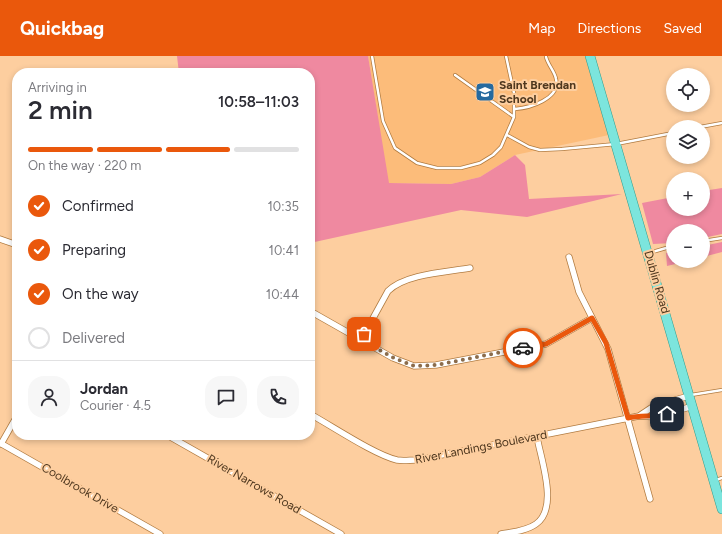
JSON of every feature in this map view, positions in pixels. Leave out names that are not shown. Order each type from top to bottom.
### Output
[{"type":"main road","name":"Dublin Road","points":[[590,56],[693,406],[718,480],[722,509]]},
{"type":"street","points":[[0,239],[12,243]]},
{"type":"street","points":[[569,257],[579,292],[606,343],[650,499]]},
{"type":"street","points":[[361,340],[388,291],[393,286],[406,280],[470,268]]},
{"type":"street","points":[[315,314],[361,340],[403,362],[414,366],[425,366],[546,344],[592,318]]},
{"type":"street","name":"River Landings Boulevard","points":[[639,416],[654,406],[690,396]]},
{"type":"street","name":"River Landings Boulevard","points":[[315,417],[380,453],[398,460],[416,460],[639,416],[656,417],[693,406]]},
{"type":"street","points":[[1,443],[12,424]]},
{"type":"street","points":[[501,534],[530,527],[536,524],[546,513],[549,498],[537,436]]},
{"type":"street","name":"River Narrows Road","points":[[176,440],[341,534]]},
{"type":"street","name":"Coolbrook Drive","points":[[1,443],[160,534]]},
{"type":"lane","points":[[372,56],[386,129],[395,148],[417,163],[437,168],[461,168],[480,163],[501,147],[514,117],[515,109],[514,93],[506,56]]},
{"type":"lane","points":[[515,109],[527,108],[538,104],[548,97],[555,89],[557,80],[546,57]]},
{"type":"lane","points":[[455,75],[514,117]]},
{"type":"lane","points":[[710,125],[722,123]]},
{"type":"lane","points":[[507,135],[529,147],[540,150],[616,144],[666,134]]},
{"type":"lane","points":[[710,240],[722,238]]},
{"type":"lane","points":[[648,253],[666,248]]},
{"type":"lane","points":[[690,396],[722,390]]},
{"type":"shaded area","points":[[177,56],[368,56],[389,183],[451,184],[480,177],[515,155],[525,165],[529,199],[622,194],[527,217],[461,210],[315,242],[315,68],[178,68]]},
{"type":"shaded area","name":"Saint Brendan School","points":[[368,56],[585,56],[609,135],[515,155],[480,177],[451,184],[388,183]]},
{"type":"shaded area","points":[[722,188],[722,234],[710,237],[710,224],[666,224],[666,243],[653,244],[642,203],[666,198],[666,216],[710,216],[710,190]]},
{"type":"shaded area","points":[[722,242],[722,252],[710,255],[710,245]]},
{"type":"way so far","points":[[364,334],[361,340],[394,358],[414,366],[436,365],[523,348]]},
{"type":"place","name":"Saint Brendan School","points":[[485,92]]},
{"type":"route","points":[[523,348],[546,344],[592,318],[606,343],[628,418],[639,416],[656,417],[667,414]]}]
